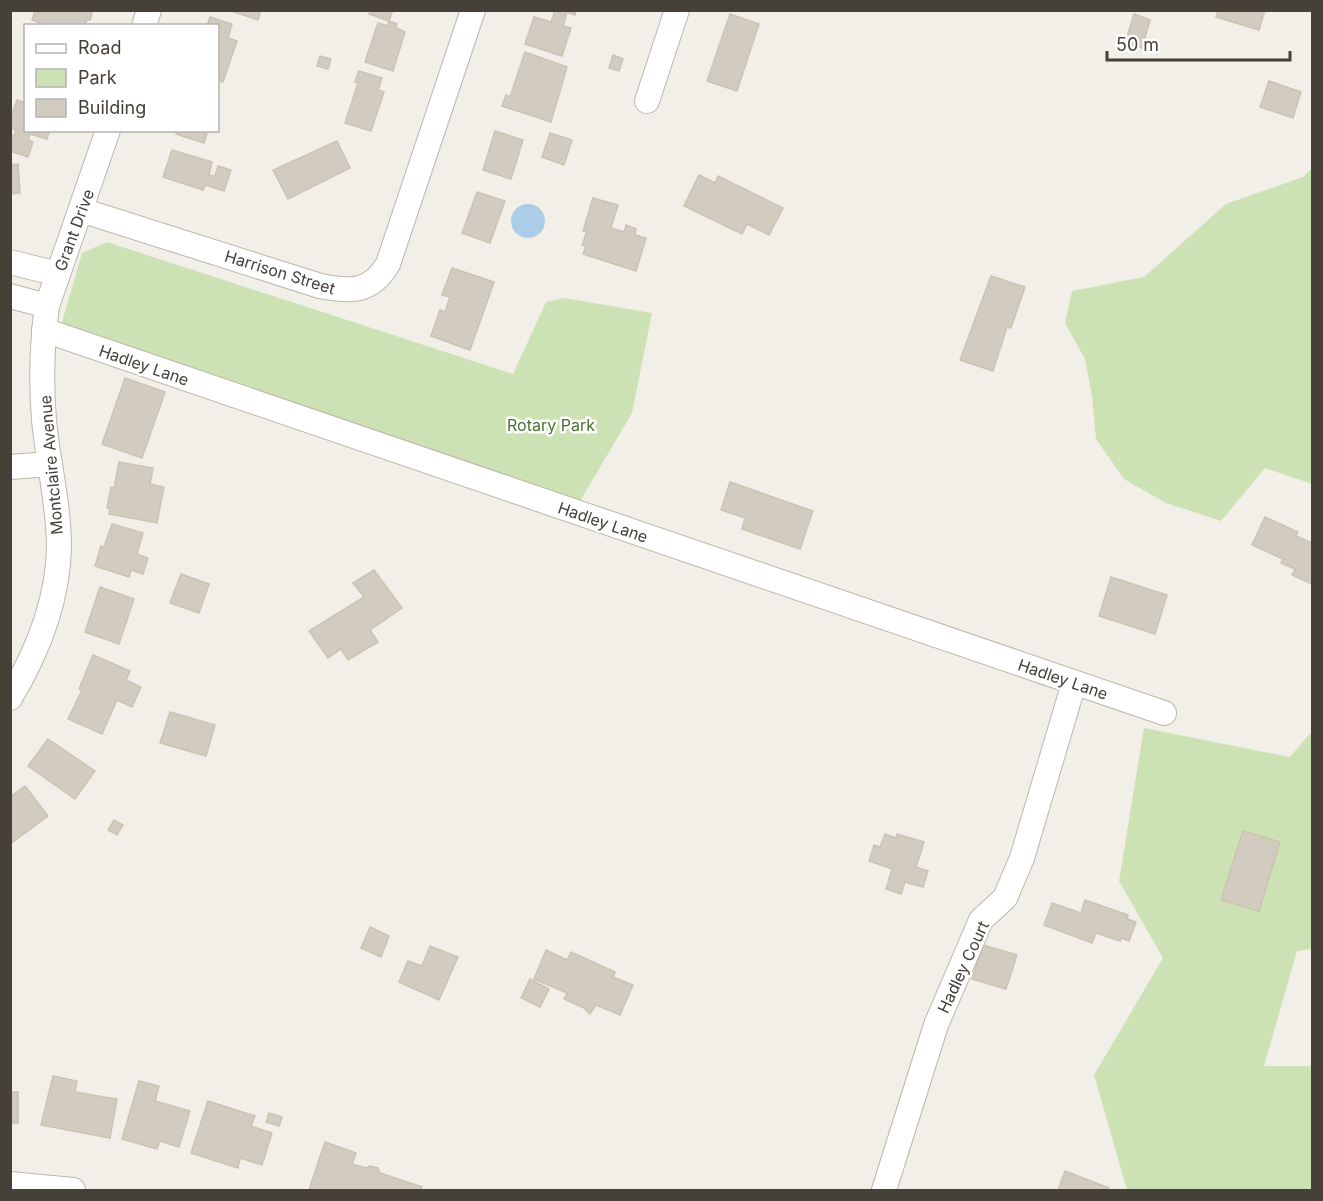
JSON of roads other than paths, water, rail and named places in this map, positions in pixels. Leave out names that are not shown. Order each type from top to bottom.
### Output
[{"type":"street","name":"Harrison Street","points":[[81,210],[320,286],[342,291],[371,285],[381,276],[388,264],[473,10]]},
{"type":"street","points":[[647,101],[677,10]]},
{"type":"street","name":"Grant Drive","points":[[45,318],[107,132]]},
{"type":"street","points":[[10,262],[58,274]]},
{"type":"street","name":"Hadley Lane","points":[[10,296],[45,318],[1164,713]]},
{"type":"street","name":"Montclaire Avenue","points":[[10,698],[25,673],[42,634],[54,592],[58,539],[57,507],[44,419],[45,318]]},
{"type":"street","points":[[10,467],[50,464]]},
{"type":"street","name":"Hadley Court","points":[[884,1191],[940,1015],[981,920],[1005,898],[1022,858],[1074,683]]},
{"type":"street","points":[[10,1184],[73,1191]]},
{"type":"water","points":[[528,204],[540,209],[545,221],[540,233],[528,238],[516,233],[511,221],[516,209]]},
{"type":"park label","name":"Rotary Park","points":[[551,425]]}]
